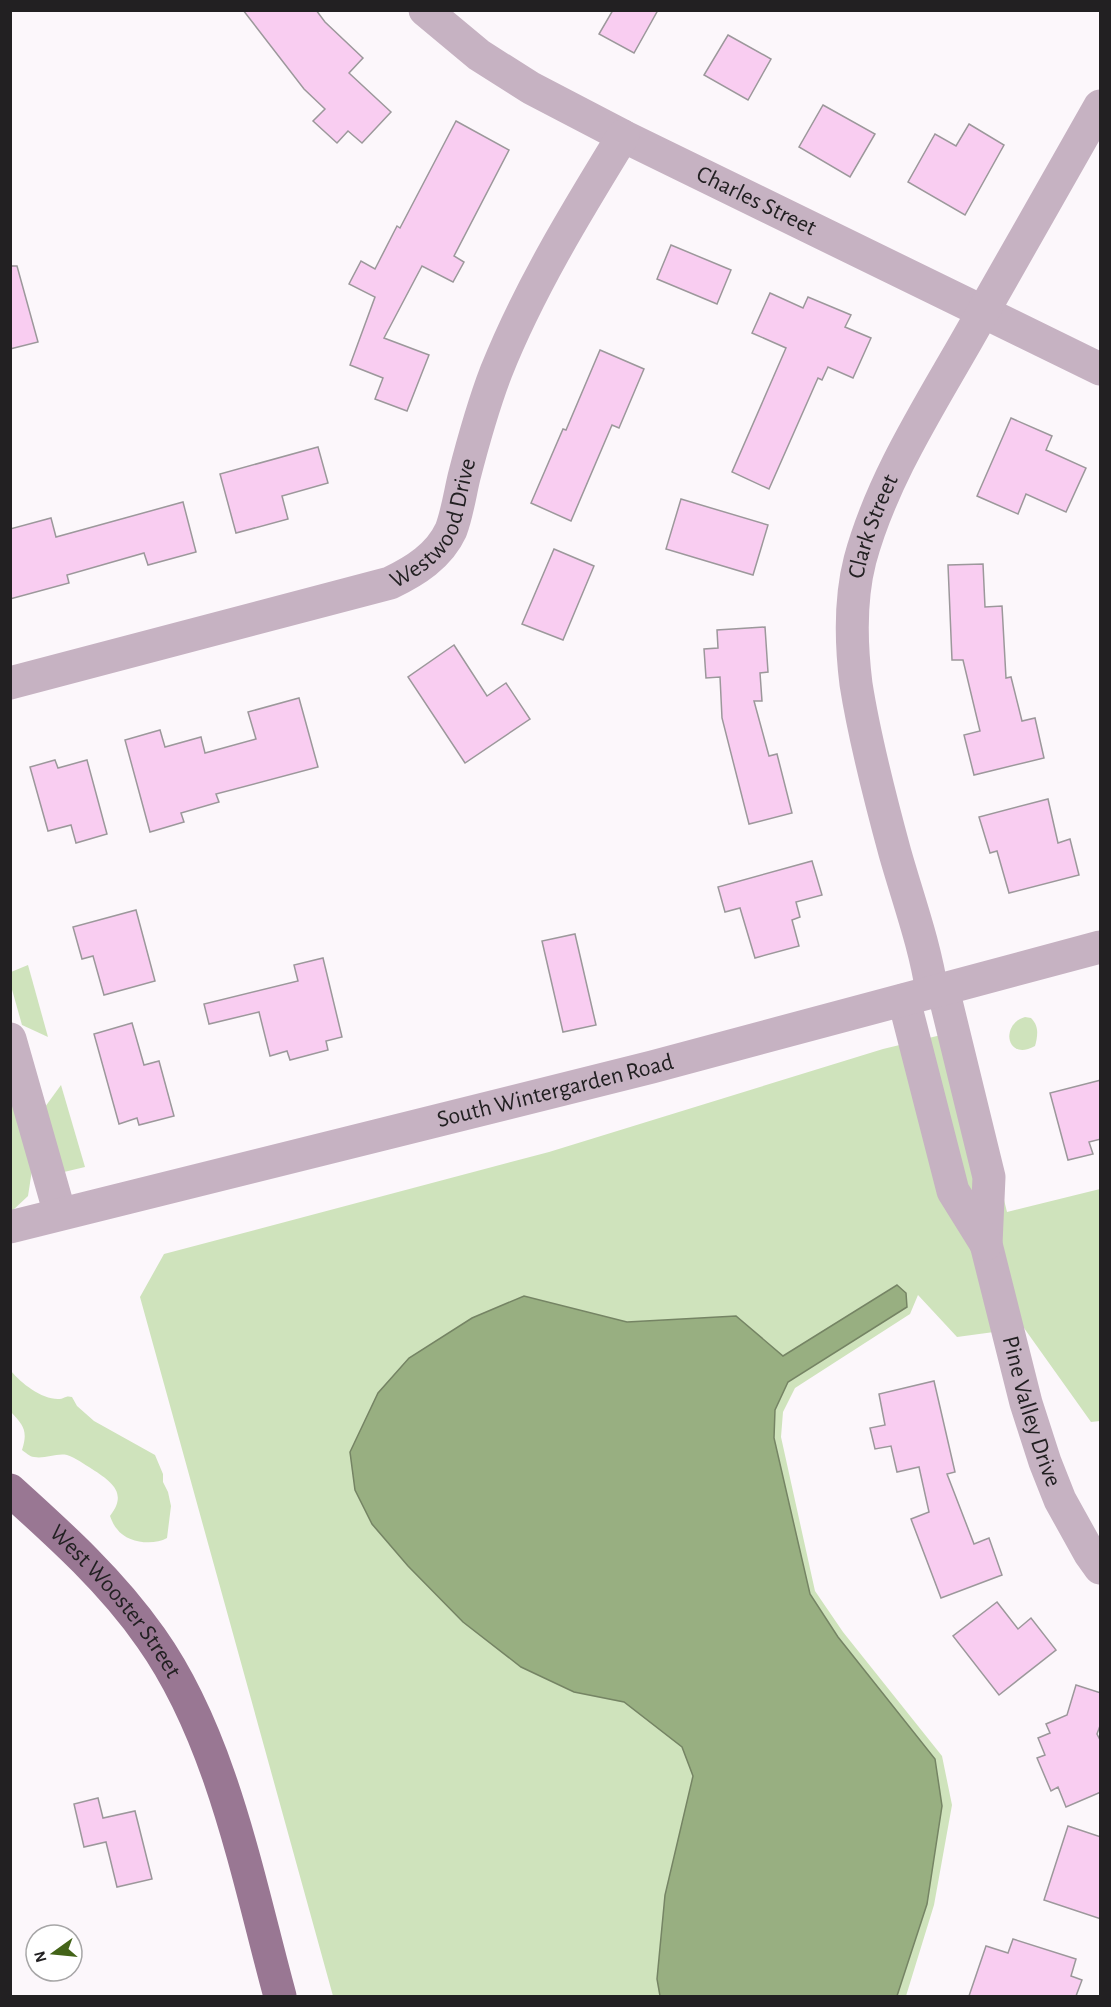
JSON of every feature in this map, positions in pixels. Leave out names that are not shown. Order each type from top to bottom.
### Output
[{"type":"main road","name":"West Wooster Street","points":[[10,1490],[72,1546],[114,1590],[152,1638],[178,1681],[201,1729],[227,1803],[279,1996]]},
{"type":"street","name":"Charles Street","points":[[425,10],[479,55],[531,88],[623,136],[1101,369]]},
{"type":"street","name":"Clark Street","points":[[926,994],[928,966],[867,743],[856,682],[853,642],[854,602],[860,561],[880,504],[897,467],[1101,106]]},
{"type":"street","name":"Westwood Drive","points":[[10,683],[390,583],[426,562],[451,530],[476,433],[496,373],[522,314],[583,202],[623,136]]},
{"type":"street","name":"South Wintergarden Road","points":[[10,1227],[640,1070],[1101,947]]},
{"type":"street","name":"Pine Valley Drive","points":[[926,994],[988,1176],[986,1244],[1026,1403],[1060,1500],[1090,1554],[1101,1568]]},
{"type":"street","points":[[10,1039],[60,1214]]},
{"type":"shaded area","points":[[28,965],[48,1037],[22,1025],[11,986],[11,972]]},
{"type":"shaded area","points":[[1025,1017],[1031,1018],[1037,1031],[1035,1046],[1025,1050],[1012,1046],[1010,1033],[1017,1021]]},
{"type":"shaded area","points":[[962,1030],[1007,1212],[1100,1189],[1100,1421],[1091,1422],[1024,1328],[957,1337],[918,1295],[910,1314],[795,1388],[783,1412],[781,1437],[815,1591],[843,1632],[942,1756],[952,1805],[934,1905],[906,1996],[897,1996],[927,1904],[838,1637],[810,1594],[774,1438],[775,1410],[788,1382],[906,1307],[896,1285],[783,1357],[736,1316],[627,1322],[524,1296],[408,1566],[463,1622],[521,1667],[574,1692],[624,1702],[682,1747],[694,1776],[665,1895],[657,1979],[660,1996],[333,1996],[140,1297],[164,1254],[549,1152],[883,1049]]},
{"type":"shaded area","points":[[61,1085],[85,1167],[64,1172],[45,1107]]},
{"type":"shaded area","points":[[10,1095],[32,1170],[28,1196],[11,1212]]},
{"type":"shaded area","points":[[897,1285],[906,1293],[907,1307],[788,1382],[775,1410],[774,1438],[810,1594],[838,1637],[935,1759],[942,1806],[927,1904],[897,1996],[660,1996],[657,1979],[665,1895],[693,1776],[682,1747],[624,1702],[574,1692],[521,1667],[463,1622],[408,1566],[372,1524],[355,1490],[350,1452],[378,1393],[409,1358],[472,1318],[524,1296],[627,1322],[736,1316],[783,1356]]},
{"type":"shaded area","points":[[11,1371],[26,1385],[45,1396],[58,1399],[72,1397],[77,1406],[94,1421],[155,1455],[163,1474],[163,1482],[171,1506],[167,1538],[155,1542],[140,1542],[121,1534],[110,1516],[118,1501],[115,1489],[106,1479],[80,1461],[67,1455],[32,1457],[22,1450],[25,1438],[24,1429],[11,1412]]},
{"type":"building","points":[[243,10],[316,10],[325,22],[363,58],[349,73],[391,112],[362,143],[348,131],[337,143],[313,121],[325,109],[304,89]]},
{"type":"building","points":[[613,10],[658,10],[634,53],[599,34]]},
{"type":"building","points":[[728,35],[771,59],[748,100],[704,75]]},
{"type":"building","points":[[823,105],[875,134],[850,177],[799,147]]},
{"type":"building","points":[[456,121],[509,150],[454,256],[464,262],[453,282],[422,266],[384,338],[429,355],[407,411],[375,399],[383,378],[350,365],[375,297],[349,284],[361,261],[375,269],[397,226],[400,228]]},
{"type":"building","points":[[969,124],[1004,145],[965,215],[908,182],[935,134],[956,146]]},
{"type":"building","points":[[671,245],[731,270],[717,304],[657,279]]},
{"type":"building","points":[[10,266],[17,266],[38,342],[10,349]]},
{"type":"building","points":[[770,293],[803,308],[808,297],[851,315],[845,327],[871,338],[853,378],[828,367],[822,380],[818,378],[769,489],[732,472],[786,348],[752,333]]},
{"type":"building","points":[[600,350],[644,369],[619,428],[612,425],[571,521],[531,503],[563,429],[566,430]]},
{"type":"building","points":[[1011,418],[1052,436],[1046,450],[1086,468],[1066,512],[1026,494],[1018,514],[977,496]]},
{"type":"building","points":[[318,447],[328,483],[282,496],[288,519],[236,533],[220,474]]},
{"type":"building","points":[[681,499],[768,525],[753,575],[666,549]]},
{"type":"building","points":[[183,502],[196,552],[148,565],[144,553],[67,575],[69,583],[10,599],[10,529],[51,518],[56,537]]},
{"type":"building","points":[[554,549],[594,566],[563,640],[522,624]]},
{"type":"building","points":[[983,564],[985,607],[1002,606],[1006,678],[1011,677],[1022,721],[1035,718],[1044,758],[974,775],[964,735],[980,731],[963,660],[952,660],[948,565]]},
{"type":"building","points":[[765,627],[768,672],[760,673],[762,701],[754,701],[769,756],[777,754],[792,813],[749,824],[722,718],[720,677],[706,678],[704,649],[718,648],[717,630]]},
{"type":"building","points":[[454,645],[487,696],[506,683],[530,719],[465,763],[408,677]]},
{"type":"building","points":[[299,698],[318,767],[216,794],[219,802],[181,813],[184,822],[150,832],[125,740],[160,730],[165,747],[201,737],[205,753],[256,739],[248,712]]},
{"type":"building","points":[[55,760],[58,768],[87,760],[107,834],[76,843],[71,825],[48,831],[30,767]]},
{"type":"building","points":[[1048,799],[1058,843],[1070,839],[1079,875],[1009,893],[997,851],[990,853],[979,817]]},
{"type":"building","points":[[812,861],[822,895],[796,902],[800,917],[792,920],[799,946],[755,958],[740,908],[725,912],[718,887]]},
{"type":"building","points":[[136,910],[155,981],[104,995],[93,956],[82,959],[73,927]]},
{"type":"building","points":[[575,934],[596,1025],[563,1032],[542,941]]},
{"type":"building","points":[[323,958],[342,1037],[326,1041],[328,1050],[290,1060],[287,1051],[270,1056],[259,1012],[209,1024],[204,1004],[298,981],[294,965]]},
{"type":"building","points":[[132,1023],[144,1065],[159,1061],[174,1116],[139,1125],[137,1118],[119,1124],[94,1034]]},
{"type":"building","points":[[1101,1080],[1101,1139],[1089,1142],[1093,1154],[1068,1160],[1050,1093]]},
{"type":"building","points":[[934,1381],[955,1472],[947,1474],[974,1544],[989,1538],[1002,1575],[941,1598],[911,1519],[929,1512],[919,1467],[897,1472],[891,1446],[875,1449],[870,1428],[885,1425],[879,1394]]},
{"type":"building","points":[[997,1602],[1018,1629],[1031,1618],[1056,1650],[999,1695],[953,1636]]},
{"type":"building","points":[[1076,1685],[1101,1693],[1101,1723],[1097,1734],[1101,1742],[1101,1792],[1066,1807],[1058,1787],[1051,1791],[1037,1758],[1045,1755],[1038,1738],[1050,1733],[1046,1724],[1067,1715]]},
{"type":"building","points":[[98,1798],[103,1818],[135,1811],[152,1879],[117,1887],[106,1842],[84,1847],[74,1804]]},
{"type":"building","points":[[1068,1826],[1101,1837],[1101,1919],[1044,1900]]},
{"type":"building","points":[[1013,1939],[1076,1959],[1071,1976],[1082,1980],[1076,1996],[969,1996],[986,1946],[1008,1953]]}]
